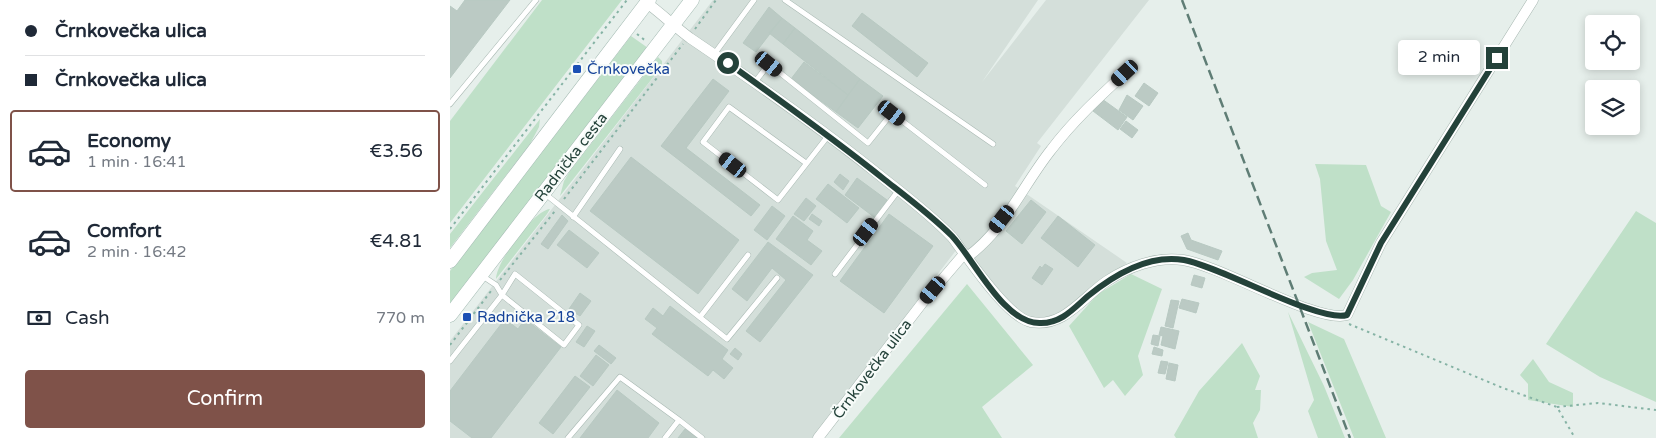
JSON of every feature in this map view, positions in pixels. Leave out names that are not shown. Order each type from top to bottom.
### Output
[{"type":"main road","points":[[450,261],[648,2]]},
{"type":"main road","name":"Radnička cesta","points":[[450,314],[674,23],[697,3]]},
{"type":"street","points":[[648,2],[688,36],[715,53],[828,135],[898,191],[953,237],[965,256],[1005,304],[1028,322],[1041,324],[1058,320],[1072,311],[1107,281],[1125,271],[1165,259],[1193,262],[1318,312],[1340,317],[1347,315],[1381,243],[1533,0]]},
{"type":"street","name":"Črnkovečka ulica","points":[[818,438],[923,302],[965,256],[984,242],[1026,189],[1050,150],[1088,106],[1125,73]]},
{"type":"lane","points":[[450,104],[536,0]]},
{"type":"lane","points":[[715,53],[754,0]]},
{"type":"lane","points":[[785,0],[992,144]]},
{"type":"lane","points":[[755,82],[769,64],[868,143],[892,113],[985,185]]},
{"type":"lane","points":[[806,163],[730,107],[703,142],[778,200],[828,135]]},
{"type":"lane","points":[[573,217],[620,150]]},
{"type":"lane","points":[[835,274],[898,191]]},
{"type":"lane","points":[[544,193],[727,339],[777,278]]},
{"type":"lane","points":[[700,317],[748,255]]},
{"type":"lane","points":[[450,361],[502,296],[516,274],[579,325],[564,345],[502,296],[496,285],[481,275]]},
{"type":"lane","points":[[568,438],[620,377],[702,438]]},
{"type":"lane","points":[[664,438],[679,420]]},
{"type":"path","points":[[450,229],[627,0]]},
{"type":"path","points":[[692,32],[716,0]]},
{"type":"path","points":[[697,3],[708,10]]},
{"type":"path","points":[[614,16],[618,20]]},
{"type":"path","points":[[634,32],[650,44]]},
{"type":"path","points":[[568,194],[685,42]]},
{"type":"path","points":[[666,57],[670,60]]},
{"type":"path","points":[[501,279],[555,211]]},
{"type":"path","points":[[450,345],[489,294]]},
{"type":"path","points":[[1340,317],[1354,326],[1415,352],[1503,388],[1557,407],[1598,403],[1656,410]]},
{"type":"path","points":[[1557,407],[1575,438]]},
{"type":"shaded area","points":[[713,0],[1038,0],[982,82],[1046,0],[1149,0],[1037,143],[1041,146],[1015,186],[1127,263],[1069,308],[1042,319],[1026,317],[1012,308],[957,249],[812,438],[450,438],[450,341]]},
{"type":"green space","points":[[542,0],[622,0],[450,223],[450,121]]},
{"type":"green space","points":[[631,36],[648,48],[450,305],[450,271]]},
{"type":"green space","points":[[658,57],[662,61],[662,66],[560,196],[564,181],[570,171]]},
{"type":"green space","points":[[540,119],[539,127],[530,144],[450,248],[450,234]]},
{"type":"green space","points":[[1315,164],[1366,165],[1381,206],[1391,212],[1353,280],[1339,299],[1304,277],[1312,273],[1337,270],[1326,241],[1320,179]]},
{"type":"green space","points":[[550,209],[496,279],[502,261],[517,238],[535,218]]},
{"type":"green space","points":[[1636,211],[1656,223],[1656,402],[1600,377],[1546,344]]},
{"type":"green space","points":[[1131,274],[1162,289],[1138,356],[1143,375],[1125,396],[1113,380],[1104,388],[1069,326],[1098,294]]},
{"type":"green space","points":[[967,284],[1033,365],[982,407],[1002,438],[839,438]]},
{"type":"green space","points":[[1288,312],[1324,386],[1345,438],[1318,438],[1308,411],[1314,400]]},
{"type":"green space","points":[[1308,322],[1344,339],[1386,438],[1354,438]]},
{"type":"green space","points":[[1242,343],[1260,376],[1255,390],[1261,390],[1260,410],[1253,423],[1258,438],[1176,438],[1174,435],[1199,391]]},
{"type":"green space","points":[[1533,359],[1549,382],[1573,393],[1573,407],[1528,400],[1528,384],[1520,375]]},
{"type":"building","points":[[465,0],[510,0],[450,78],[450,6],[457,11]]},
{"type":"building","points":[[769,7],[782,18],[756,52],[743,43]]},
{"type":"building","points":[[862,13],[928,63],[917,77],[852,26]]},
{"type":"building","points":[[782,18],[795,28],[783,44],[769,33]]},
{"type":"building","points":[[795,28],[860,79],[848,95],[783,44]]},
{"type":"building","points":[[804,62],[848,95],[836,112],[791,79]]},
{"type":"building","points":[[713,79],[729,91],[686,148],[760,205],[751,216],[661,146]]},
{"type":"building","points":[[860,79],[883,96],[858,128],[836,112]]},
{"type":"building","points":[[1144,83],[1158,93],[1149,106],[1135,96]]},
{"type":"building","points":[[1127,95],[1143,106],[1133,120],[1119,110]]},
{"type":"building","points":[[1102,99],[1127,117],[1118,130],[1093,111]]},
{"type":"building","points":[[1126,121],[1138,130],[1132,138],[1120,129]]},
{"type":"building","points":[[631,157],[739,240],[698,294],[590,211]]},
{"type":"building","points":[[840,174],[849,181],[843,190],[834,182]]},
{"type":"building","points":[[857,178],[887,200],[874,217],[845,195]]},
{"type":"building","points":[[828,184],[859,208],[847,223],[816,199]]},
{"type":"building","points":[[806,198],[816,206],[804,221],[794,214]]},
{"type":"building","points":[[1031,200],[1046,212],[1022,244],[1006,231]]},
{"type":"building","points":[[772,206],[785,216],[767,240],[754,230]]},
{"type":"building","points":[[812,214],[822,221],[819,226],[809,219]]},
{"type":"building","points":[[889,214],[933,246],[884,313],[840,281]]},
{"type":"building","points":[[562,215],[568,221],[548,249],[541,244]]},
{"type":"building","points":[[793,216],[813,231],[807,240],[822,251],[811,265],[776,239]]},
{"type":"building","points":[[1058,216],[1095,245],[1078,267],[1041,238]]},
{"type":"building","points":[[569,230],[599,253],[587,268],[557,245]]},
{"type":"building","points":[[1188,233],[1191,240],[1222,251],[1218,260],[1187,249],[1181,236]]},
{"type":"building","points":[[768,242],[813,275],[760,342],[746,331],[786,280],[772,268],[747,301],[732,289]]},
{"type":"building","points":[[1045,264],[1053,269],[1042,285],[1032,278],[1040,266],[1042,268]]},
{"type":"building","points":[[1194,275],[1205,278],[1202,288],[1191,285]]},
{"type":"building","points":[[580,293],[591,301],[580,316],[569,309]]},
{"type":"building","points":[[1182,299],[1199,303],[1196,313],[1179,308]]},
{"type":"building","points":[[1171,300],[1179,301],[1173,328],[1165,326]]},
{"type":"building","points":[[670,306],[728,350],[722,359],[733,368],[724,379],[713,370],[708,376],[652,334],[657,328],[645,319],[653,308],[663,316]]},
{"type":"building","points":[[505,319],[518,329],[525,319],[561,347],[491,438],[472,438],[450,421],[450,391]]},
{"type":"building","points":[[587,326],[595,331],[584,347],[576,342]]},
{"type":"building","points":[[1161,327],[1179,331],[1175,349],[1161,345],[1163,336],[1159,335]]},
{"type":"building","points":[[1153,335],[1160,336],[1158,346],[1151,344]]},
{"type":"building","points":[[599,345],[616,358],[611,364],[594,351]]},
{"type":"building","points":[[1154,347],[1163,350],[1162,356],[1152,354]]},
{"type":"building","points":[[735,348],[742,354],[738,360],[730,354]]},
{"type":"building","points":[[596,355],[609,365],[593,386],[580,376]]},
{"type":"building","points":[[1161,361],[1168,362],[1165,374],[1158,373]]},
{"type":"building","points":[[1169,363],[1178,365],[1175,381],[1166,379]]},
{"type":"building","points":[[575,376],[590,387],[553,434],[539,423]]},
{"type":"building","points":[[617,390],[659,423],[648,438],[580,438]]},
{"type":"building","points":[[685,429],[697,438],[678,438]]},
{"type":"railway","points":[[1182,0],[1350,438]]},
{"type":"place","name":"Črnkovečka","points":[[577,69]]},
{"type":"place","name":"Radnička 218","points":[[467,317]]},
{"type":"route","points":[[728,63],[828,135],[898,191],[953,237],[967,258],[1005,304],[1028,322],[1041,324],[1058,320],[1072,311],[1107,281],[1125,271],[1146,263],[1165,259],[1193,262],[1318,312],[1340,317],[1347,315],[1381,243],[1497,58]]}]
